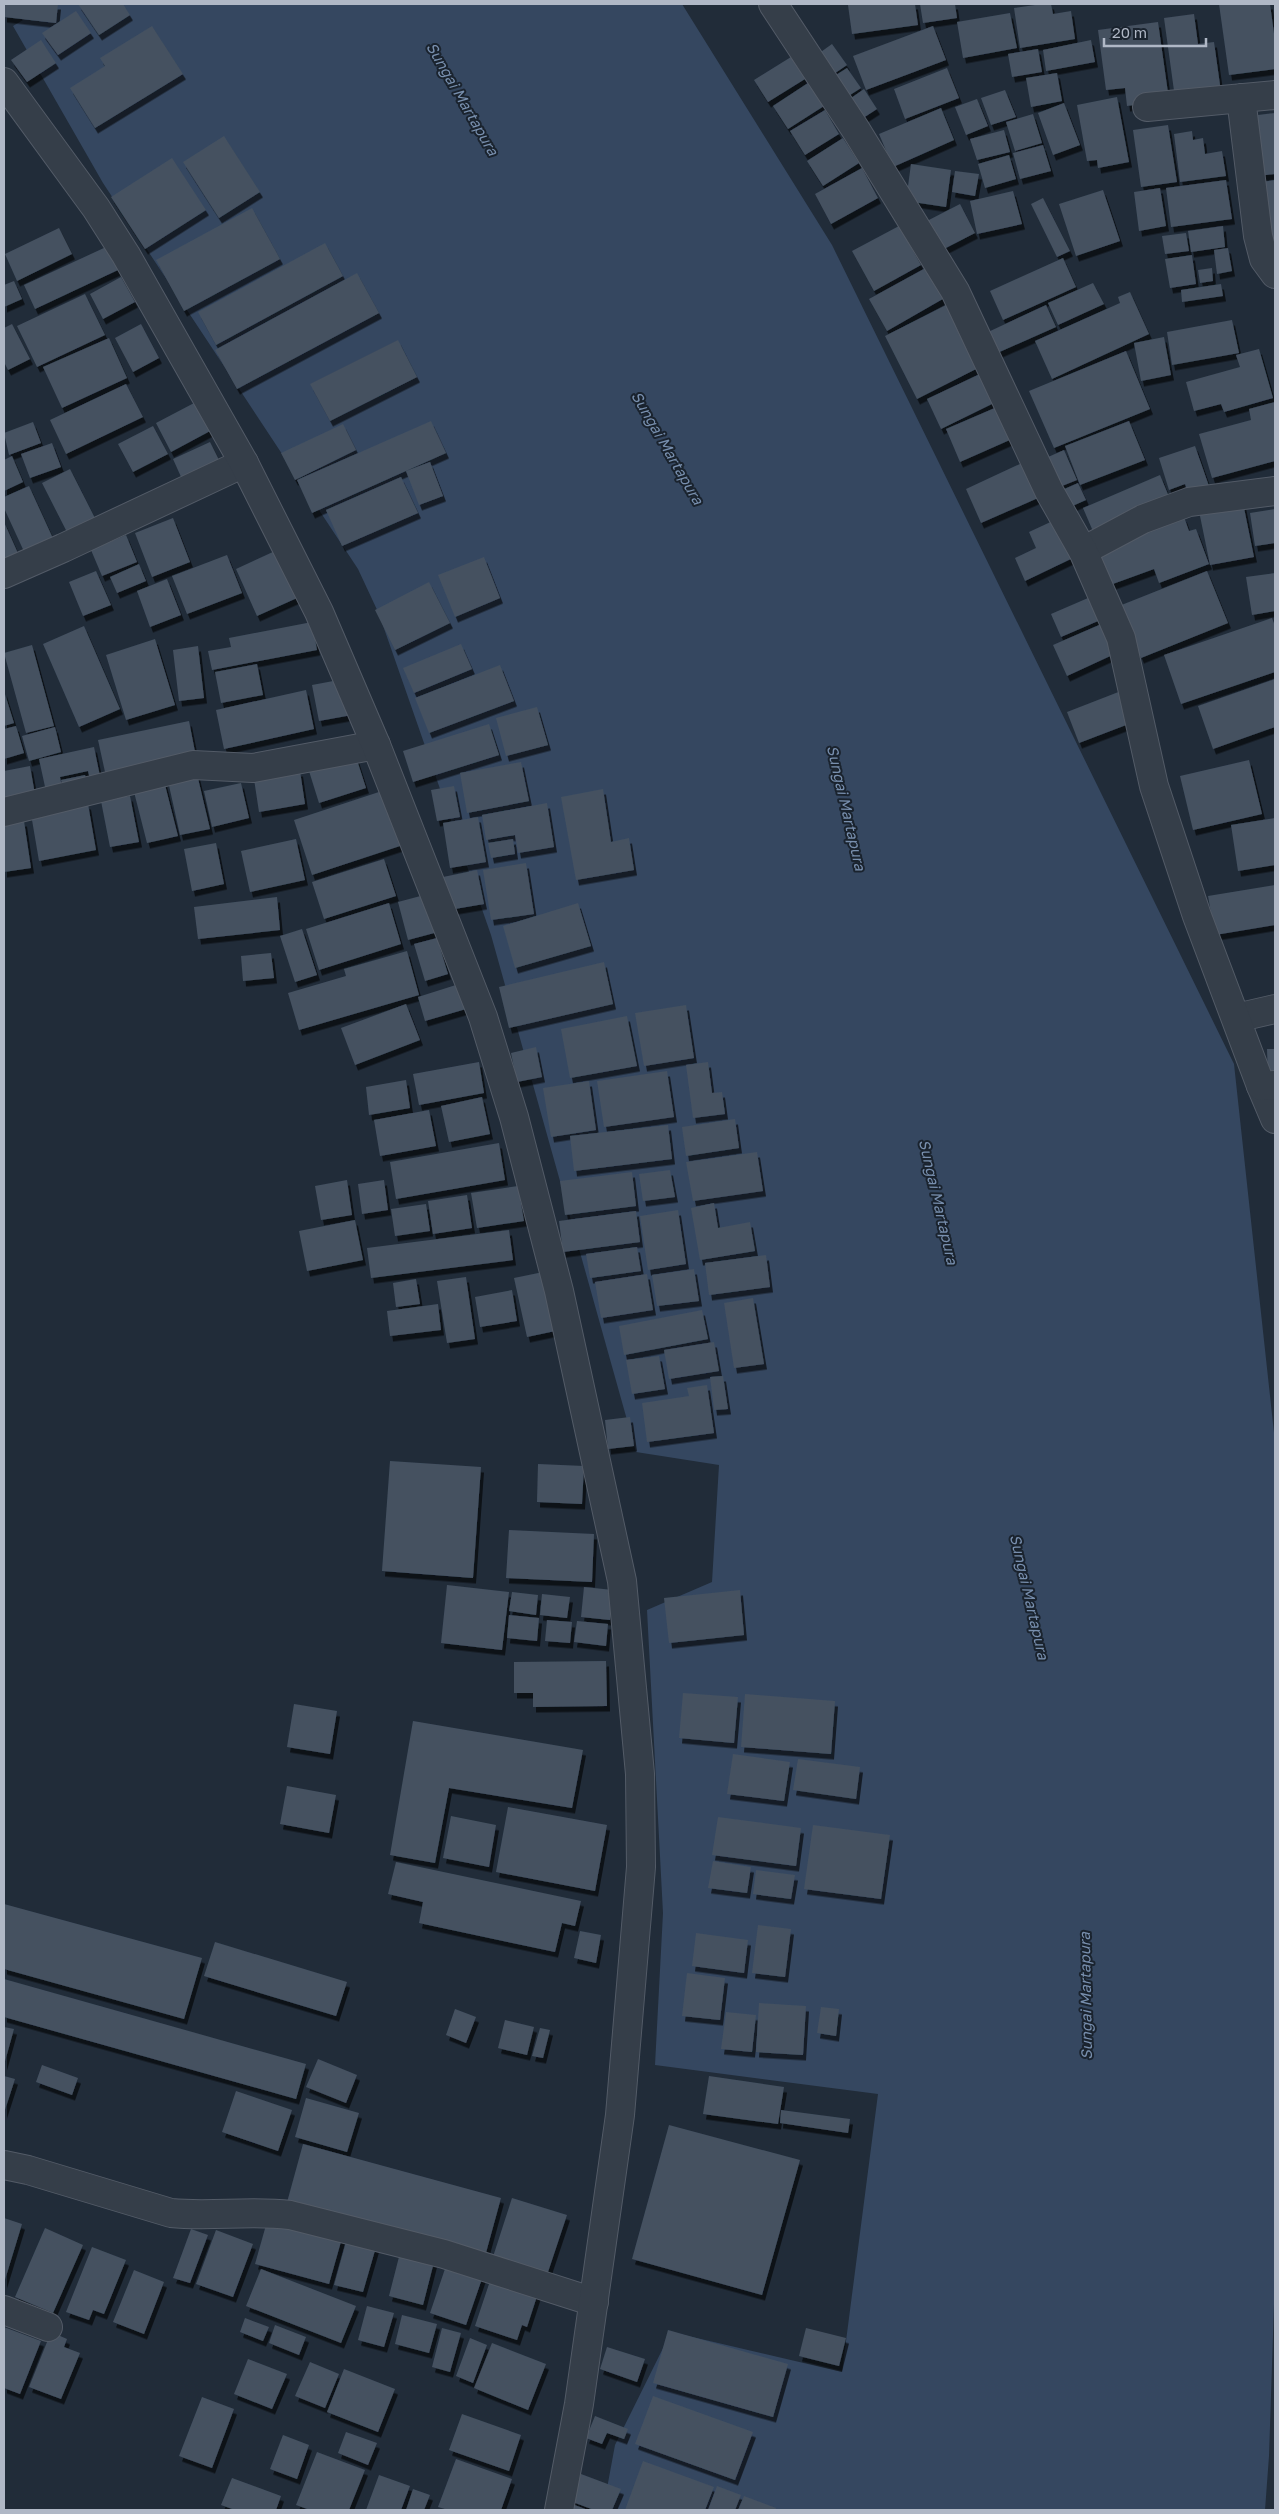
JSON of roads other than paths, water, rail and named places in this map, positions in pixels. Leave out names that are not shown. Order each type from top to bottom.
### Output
[{"type":"street","points":[[773,4],[861,138],[955,291],[1049,491],[1083,551],[1121,638],[1154,786],[1197,916],[1236,1018],[1268,1086],[1275,1119]]},
{"type":"street","points":[[4,82],[96,208],[244,463],[319,612],[376,745],[483,1017],[514,1116],[559,1291],[622,1581],[640,1774],[641,1867],[620,2115],[580,2404],[559,2510]]},
{"type":"street","points":[[1147,107],[1275,95]]},
{"type":"street","points":[[1241,98],[1261,252],[1268,267],[1275,274]]},
{"type":"street","points":[[4,574],[244,463]]},
{"type":"street","points":[[1083,551],[1144,519],[1189,502],[1275,491]]},
{"type":"street","points":[[4,812],[193,765],[253,768],[376,745]]},
{"type":"street","points":[[1236,1018],[1275,1008]]},
{"type":"street","points":[[4,2165],[11,2165],[171,2213],[196,2215],[265,2212],[290,2215],[444,2254],[594,2302]]},
{"type":"street","points":[[4,2310],[48,2327]]},
{"type":"water","name":"Sungai Martapura","points":[[50,4],[682,4],[832,245],[1234,1064],[1275,1442],[1275,2274],[1269,2456],[1265,2510],[603,2510],[615,2445],[671,2332],[842,2372],[878,2094],[655,2065],[663,1913],[647,1610],[712,1582],[719,1465],[636,1452],[491,935],[379,614],[358,569],[103,183],[13,26]]}]
